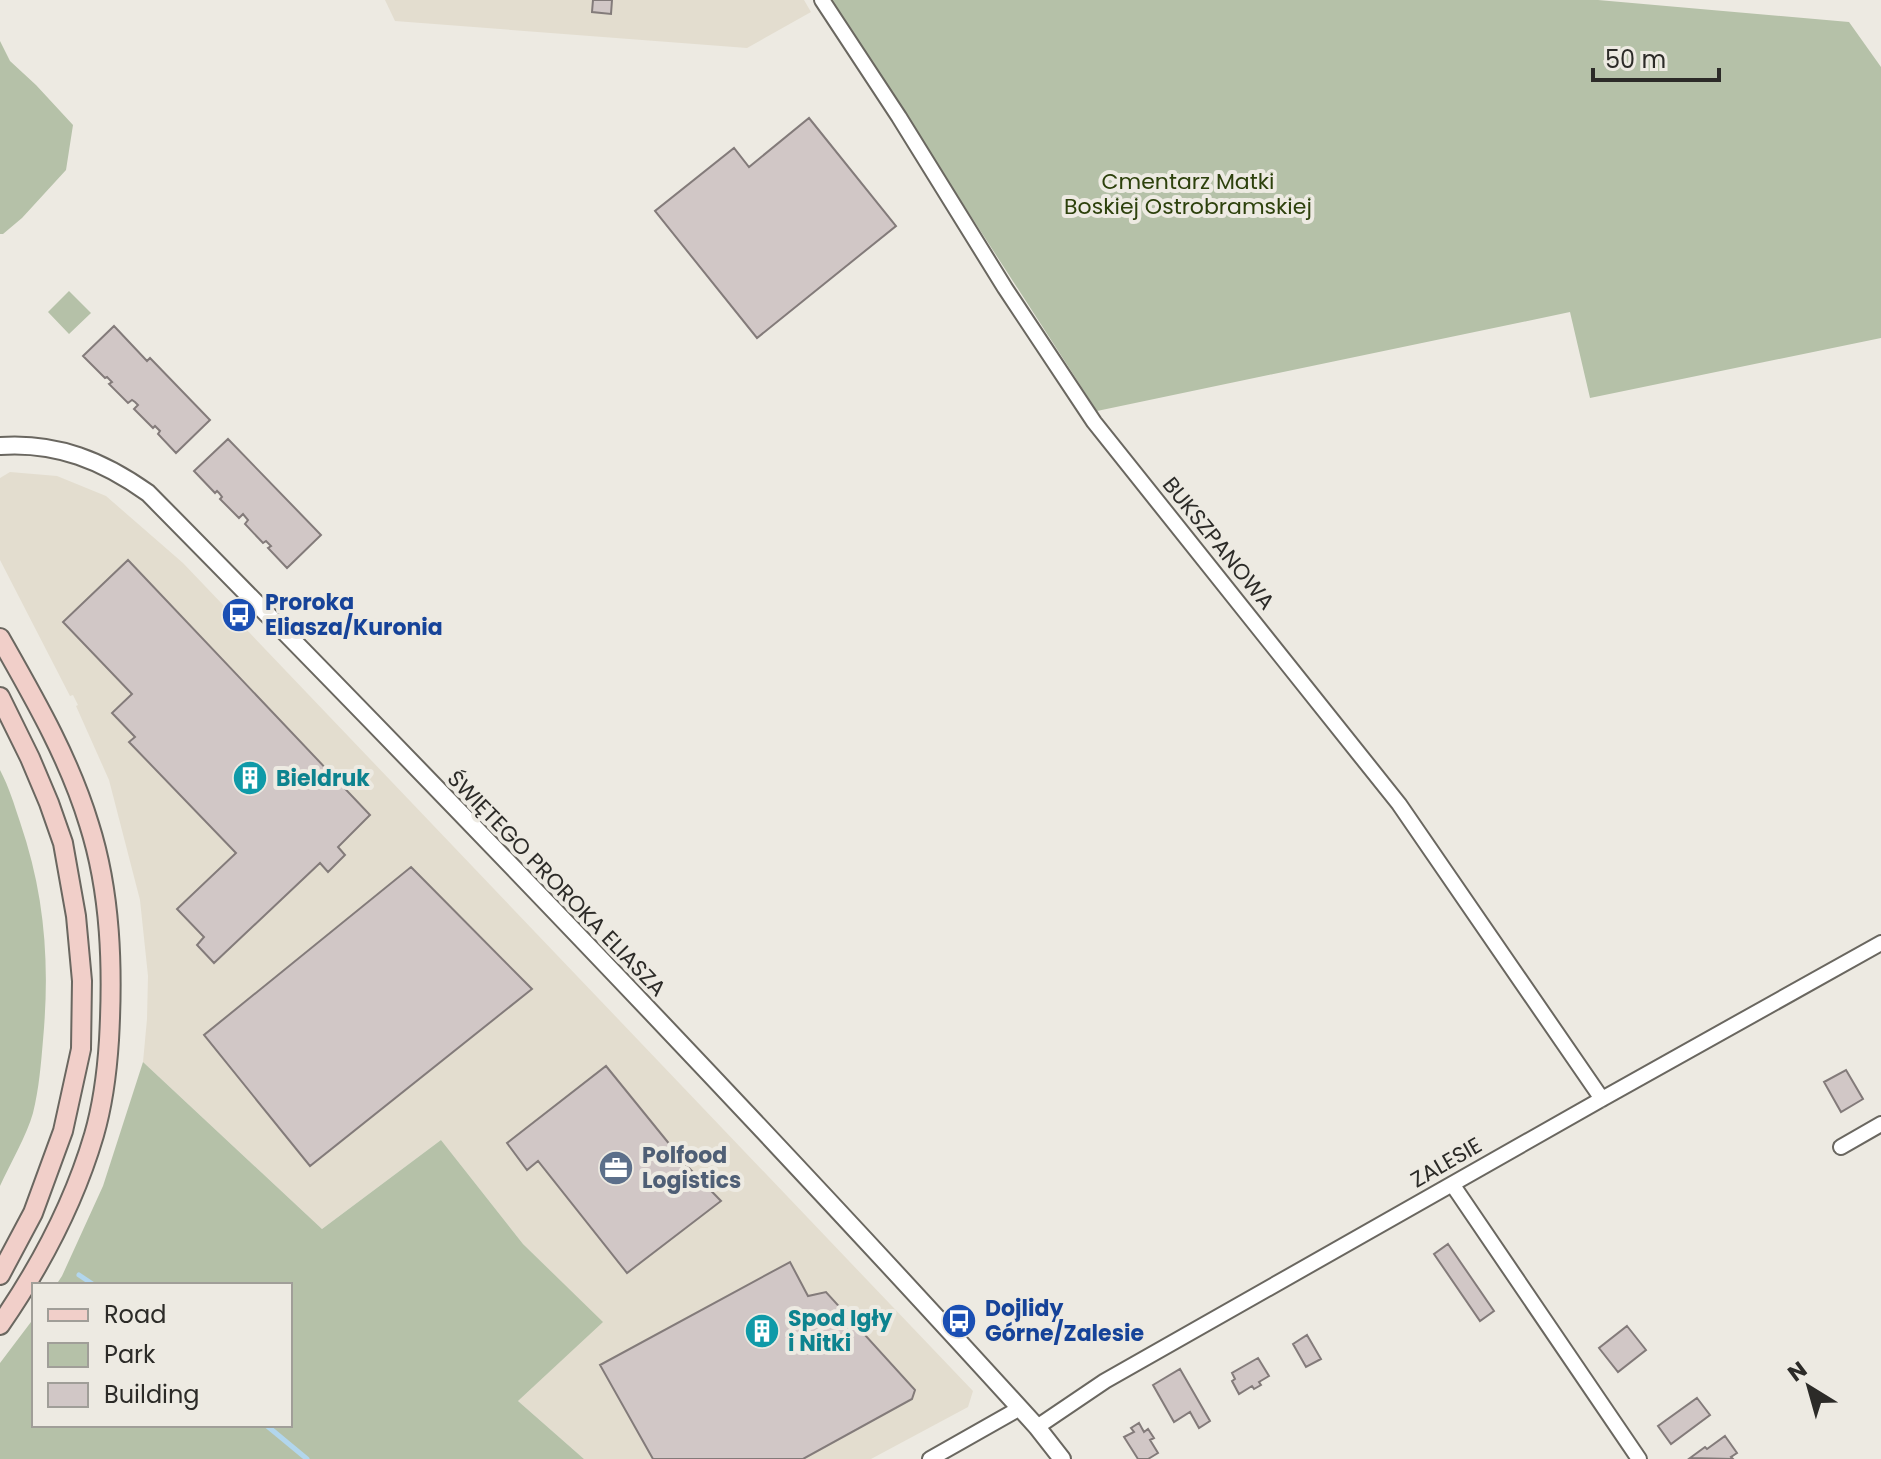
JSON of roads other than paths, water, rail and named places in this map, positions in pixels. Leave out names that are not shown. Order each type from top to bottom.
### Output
[{"type":"main road","points":[[0,638],[63,755],[89,823],[109,930],[112,996],[104,1092],[77,1186],[23,1292],[0,1325]]},
{"type":"main road","points":[[0,697],[30,758],[63,843],[76,916],[82,981],[81,1049],[63,1131],[33,1213],[0,1275]]},
{"type":"street","name":"BUKSZPANOWA","points":[[822,0],[1094,422],[1399,804],[1602,1099]]},
{"type":"street","name":"ŚWIĘTEGO PROROKA ELIASZA","points":[[0,446],[56,449],[84,456],[110,468],[148,493],[617,976],[843,1215],[1020,1408],[1062,1459]]},
{"type":"street","name":"ZALESIE","points":[[1037,1427],[1105,1381],[1881,943]]},
{"type":"street","points":[[1841,1147],[1881,1124]]},
{"type":"street","points":[[1452,1184],[1639,1459]]},
{"type":"street","points":[[930,1459],[1020,1408]]},
{"type":"waterway","points":[[79,1275],[91,1283]]},
{"type":"waterway","points":[[268,1427],[307,1459]]},
{"type":"place","name":"Proroka Eliasza/Kuronia","points":[[239,615]]},
{"type":"place","name":"Bieldruk","points":[[250,778]]},
{"type":"place","name":"Polfood Logistics","points":[[616,1168]]},
{"type":"place","name":"Dojlidy Górne/Zalesie","points":[[959,1321]]},
{"type":"place","name":"Spod Igły i Nitki","points":[[762,1331]]},
{"type":"park label","name":"Cmentarz Matki Boskiej Ostrobramskiej","points":[[1188,194]]}]
